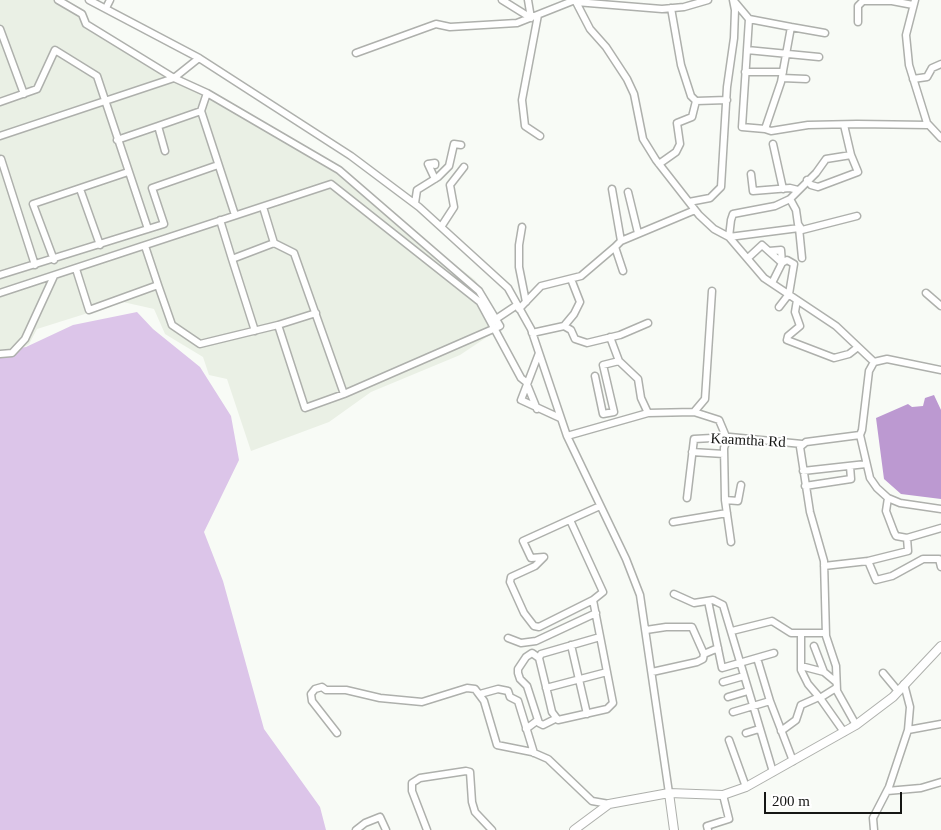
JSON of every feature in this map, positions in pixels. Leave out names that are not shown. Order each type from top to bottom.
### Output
[{"type":"main road","points":[[574,830],[609,804],[669,793],[723,796],[746,787],[856,725],[898,691],[941,646]]},
{"type":"main road","points":[[669,793],[674,830]]},
{"type":"street","points":[[58,0],[82,14],[86,24],[174,78],[207,93],[339,170],[479,291],[500,326],[344,394],[305,408],[278,324]]},
{"type":"street","points":[[89,0],[199,58],[351,156],[415,203],[508,288],[532,333],[567,436],[626,558],[640,595],[669,793]]},
{"type":"street","points":[[106,8],[110,0]]},
{"type":"street","points":[[502,0],[534,17]]},
{"type":"street","points":[[528,0],[534,17],[522,100],[525,126],[540,136]]},
{"type":"street","points":[[356,53],[436,24],[450,27],[496,26],[517,23],[576,1],[671,8],[708,0]]},
{"type":"street","points":[[733,0],[749,19],[825,33]]},
{"type":"street","points":[[689,202],[710,198],[721,187],[727,100],[736,18],[733,0]]},
{"type":"street","points":[[576,1],[590,29],[606,47],[627,79],[634,94],[643,139],[659,164],[695,210],[714,229],[729,237],[756,270],[796,300],[836,326],[874,362]]},
{"type":"street","points":[[858,22],[860,4],[863,1],[914,3],[906,35],[913,79],[928,125],[941,138]]},
{"type":"street","points":[[659,164],[676,152],[680,144],[677,123],[692,117],[696,101],[689,91],[679,57],[671,8]]},
{"type":"street","points":[[749,19],[742,127],[771,131],[808,125],[928,125]]},
{"type":"street","points":[[765,129],[783,75],[791,27]]},
{"type":"street","points":[[0,29],[24,94]]},
{"type":"street","points":[[0,102],[37,89],[55,50],[97,76],[148,229]]},
{"type":"street","points":[[747,50],[819,57]]},
{"type":"street","points":[[0,136],[174,78],[199,58]]},
{"type":"street","points":[[913,79],[927,77],[932,68],[941,64]]},
{"type":"street","points":[[745,72],[806,79]]},
{"type":"street","points":[[207,93],[201,111],[235,216]]},
{"type":"street","points":[[696,101],[727,100]]},
{"type":"street","points":[[117,140],[201,111]]},
{"type":"street","points":[[807,180],[811,185],[818,187],[858,172],[851,155],[844,125]]},
{"type":"street","points":[[158,126],[165,151]]},
{"type":"street","points":[[415,203],[417,190],[435,179],[449,166],[449,156],[454,144],[461,145]]},
{"type":"street","points":[[773,144],[783,189]]},
{"type":"street","points":[[729,237],[733,214],[775,206],[790,199],[807,180],[816,174],[826,159],[851,155]]},
{"type":"street","points":[[1,160],[35,265]]},
{"type":"street","points":[[435,165],[435,163],[428,164],[435,179]]},
{"type":"street","points":[[0,275],[54,260],[164,224],[152,188],[218,165]]},
{"type":"street","points":[[441,227],[454,208],[450,185],[464,166]]},
{"type":"street","points":[[54,260],[33,204],[128,172]]},
{"type":"street","points":[[751,174],[753,191],[798,190]]},
{"type":"street","points":[[0,293],[331,184],[480,302],[521,378],[526,382],[537,409]]},
{"type":"street","points":[[612,188],[621,241]]},
{"type":"street","points":[[80,189],[100,245]]},
{"type":"street","points":[[628,192],[638,233]]},
{"type":"street","points":[[790,199],[796,210],[802,258]]},
{"type":"street","points":[[264,206],[274,243]]},
{"type":"street","points":[[496,319],[526,302],[547,283],[581,276],[621,241],[695,210]]},
{"type":"street","points":[[729,237],[799,228],[808,230],[857,216]]},
{"type":"street","points":[[220,220],[255,331]]},
{"type":"street","points":[[522,227],[519,245],[519,267],[526,302]]},
{"type":"street","points":[[232,259],[274,243],[294,253],[344,394]]},
{"type":"street","points":[[748,258],[762,245],[769,251],[781,250],[782,263],[772,283]]},
{"type":"street","points":[[144,246],[172,325],[200,344],[255,331],[316,313]]},
{"type":"street","points":[[615,247],[623,271]]},
{"type":"street","points":[[779,307],[789,294],[794,264],[788,260],[782,263]]},
{"type":"street","points":[[76,269],[89,310],[158,285]]},
{"type":"street","points":[[0,354],[12,353],[26,339],[54,276]]},
{"type":"street","points":[[532,333],[564,326],[574,314],[580,302],[571,279]]},
{"type":"street","points":[[694,412],[705,399],[712,291]]},
{"type":"street","points":[[926,293],[941,306]]},
{"type":"street","points":[[796,300],[795,312],[800,326],[788,336],[787,340],[834,358],[849,354],[858,347]]},
{"type":"street","points":[[564,326],[571,330],[575,339],[582,343],[610,337],[648,324]]},
{"type":"street","points":[[610,337],[619,361],[638,380],[641,398],[648,413]]},
{"type":"street","points":[[539,353],[526,382],[521,400],[560,418]]},
{"type":"street","points":[[941,370],[888,358],[874,362],[869,371],[860,435],[870,478],[888,498],[900,503],[941,509]]},
{"type":"street","points":[[615,421],[603,365],[619,361]]},
{"type":"street","points":[[595,376],[603,414],[614,412]]},
{"type":"street","points":[[567,436],[648,413],[694,412],[719,420],[727,439],[724,454],[727,513],[731,542]]},
{"type":"street","name":"Kaamtha Rd","points":[[687,498],[694,439],[727,439],[730,437],[802,444],[860,435]]},
{"type":"street","points":[[802,444],[805,486],[824,566],[825,633],[836,666],[836,685]]},
{"type":"street","points":[[692,452],[724,454]]},
{"type":"street","points":[[803,471],[866,464]]},
{"type":"street","points":[[805,486],[851,479],[850,466]]},
{"type":"street","points":[[726,500],[738,501],[741,485]]},
{"type":"street","points":[[888,498],[886,512],[896,536],[907,538],[941,528]]},
{"type":"street","points":[[570,520],[602,587],[602,595],[539,627],[534,626],[524,613],[510,582],[511,577],[535,566],[544,557],[531,558],[523,540],[600,506]]},
{"type":"street","points":[[673,522],[727,513]]},
{"type":"street","points":[[824,566],[868,561],[908,551],[907,538]]},
{"type":"street","points":[[868,561],[876,580],[892,576],[922,559],[939,559],[941,567]]},
{"type":"street","points":[[674,594],[694,603],[718,601],[723,605],[773,772]]},
{"type":"street","points":[[555,719],[539,658],[532,653],[527,656],[518,668],[520,679],[527,686],[538,720],[543,725],[555,719],[587,714],[612,707],[613,703],[593,600]]},
{"type":"street","points":[[708,601],[722,668],[774,653]]},
{"type":"street","points":[[508,638],[521,644],[536,641],[596,613]]},
{"type":"street","points":[[732,631],[772,621],[791,633],[801,635],[825,633]]},
{"type":"street","points":[[646,630],[666,627],[692,627],[704,654],[703,659],[697,662],[652,672]]},
{"type":"street","points":[[801,635],[801,666],[808,684],[844,732]]},
{"type":"street","points":[[539,658],[541,654],[571,644],[600,638]]},
{"type":"street","points":[[521,644],[527,656]]},
{"type":"street","points":[[571,644],[587,714]]},
{"type":"street","points":[[814,646],[824,672],[836,685],[856,725]]},
{"type":"street","points":[[704,654],[718,648]]},
{"type":"street","points":[[757,658],[770,701],[793,761]]},
{"type":"street","points":[[801,666],[824,672]]},
{"type":"street","points":[[546,688],[607,672]]},
{"type":"street","points":[[883,672],[898,691]]},
{"type":"street","points":[[724,682],[744,676]]},
{"type":"street","points":[[874,830],[873,818],[887,791],[908,730],[910,707],[904,684]]},
{"type":"street","points":[[781,731],[796,720],[801,705],[819,697],[836,685]]},
{"type":"street","points":[[337,733],[312,701],[311,694],[315,689],[322,687],[326,690],[346,690],[407,702],[422,702],[467,688],[475,689],[480,694],[497,745],[534,752],[548,759],[592,801],[609,804]]},
{"type":"street","points":[[480,694],[490,689],[508,691],[510,696],[518,701],[534,752]]},
{"type":"street","points":[[728,697],[748,691]]},
{"type":"street","points":[[732,712],[770,701]]},
{"type":"street","points":[[526,729],[538,720]]},
{"type":"street","points":[[908,730],[941,726]]},
{"type":"street","points":[[746,733],[759,729]]},
{"type":"street","points":[[729,740],[746,787]]},
{"type":"street","points":[[427,830],[412,791],[412,783],[420,778],[466,771],[470,772],[472,802],[475,812],[492,830]]},
{"type":"street","points":[[887,791],[920,788],[941,782]]},
{"type":"street","points":[[708,830],[708,826],[729,819],[723,796]]},
{"type":"street","points":[[356,830],[365,823],[380,817],[386,830]]},
{"type":"shaded area","points":[[0,0],[67,0],[82,9],[87,23],[280,135],[342,176],[475,280],[505,325],[460,355],[371,392],[329,422],[251,451],[227,379],[209,375],[203,357],[165,334],[154,309],[123,302],[37,329],[29,344],[12,355],[0,355]]},
{"type":"shaded area","points":[[137,312],[153,329],[200,367],[231,416],[239,460],[204,532],[223,581],[264,729],[320,807],[326,830],[0,830],[0,351],[26,347],[73,325]]},
{"type":"shaded area","points":[[934,395],[941,410],[941,499],[901,494],[884,479],[876,418],[908,404],[912,407],[923,406],[925,398]]}]
